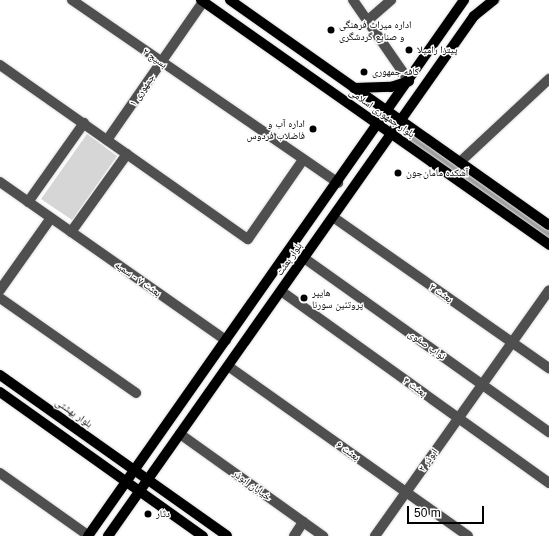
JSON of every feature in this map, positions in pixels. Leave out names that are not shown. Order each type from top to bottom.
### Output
[{"type":"main road","name":"بلوار جمهوری اسلامی","points":[[230,0],[549,225]]},
{"type":"main road","name":"بلوار بعثت","points":[[88,536],[338,183],[464,0]]},
{"type":"main road","name":"بلوار بعثت","points":[[108,536],[474,16],[494,0]]},
{"type":"main road","name":"بلوار جمهوری اسلامی","points":[[202,1],[549,245]]},
{"type":"main road","points":[[354,88],[378,88],[409,81]]},
{"type":"main road","name":"بلوار بهشتی","points":[[0,375],[147,480]]},
{"type":"main road","points":[[0,392],[204,536]]},
{"type":"main road","points":[[147,480],[227,536]]},
{"type":"street","name":"بسیج ۲","points":[[72,0],[238,116],[338,183]]},
{"type":"street","points":[[353,0],[409,81]]},
{"type":"street","points":[[367,21],[391,0]]},
{"type":"street","name":"جمهوری ۱","points":[[107,140],[162,62],[202,1]]},
{"type":"street","points":[[0,65],[248,239],[303,160]]},
{"type":"street","points":[[460,162],[549,79]]},
{"type":"street","points":[[28,202],[84,123]]},
{"type":"street","points":[[71,232],[127,154]]},
{"type":"street","name":"بعثت ۷ - سمیه","points":[[0,182],[226,340]]},
{"type":"street","name":"بعثت ۲","points":[[333,217],[549,368]]},
{"type":"street","points":[[0,290],[50,218]]},
{"type":"street","name":"نواب صفوی","points":[[304,258],[549,432]]},
{"type":"street","name":"ابوذر ۲","points":[[375,536],[481,384],[549,290]]},
{"type":"street","name":"بعثت ۴","points":[[281,291],[549,483]]},
{"type":"street","points":[[0,298],[136,393]]},
{"type":"street","name":"بعثت ۶","points":[[228,366],[468,536]]},
{"type":"street","name":"خیابان ابوذر","points":[[180,434],[323,536]]},
{"type":"street","points":[[0,473],[88,536]]},
{"type":"street","points":[[294,536],[303,522]]},
{"type":"shaded area","points":[[87,134],[117,156],[72,220],[41,199]]},
{"type":"waterway","points":[[417,143],[549,234]]},
{"type":"place","name":"اداره میراث فرهنگی و صنایع گردشگری","points":[[331,30]]},
{"type":"place","name":"پیتزا رامیلا","points":[[409,50]]},
{"type":"place","name":"کافه جمهوری","points":[[364,72]]},
{"type":"place","name":"اداره آب و فاضلاب فردوس","points":[[313,129]]},
{"type":"place","name":"آشکده مامان‌جون","points":[[398,173]]},
{"type":"place","name":"هایپر پروتئین سورنا","points":[[304,298]]},
{"type":"place","name":"دثار","points":[[148,514]]}]
